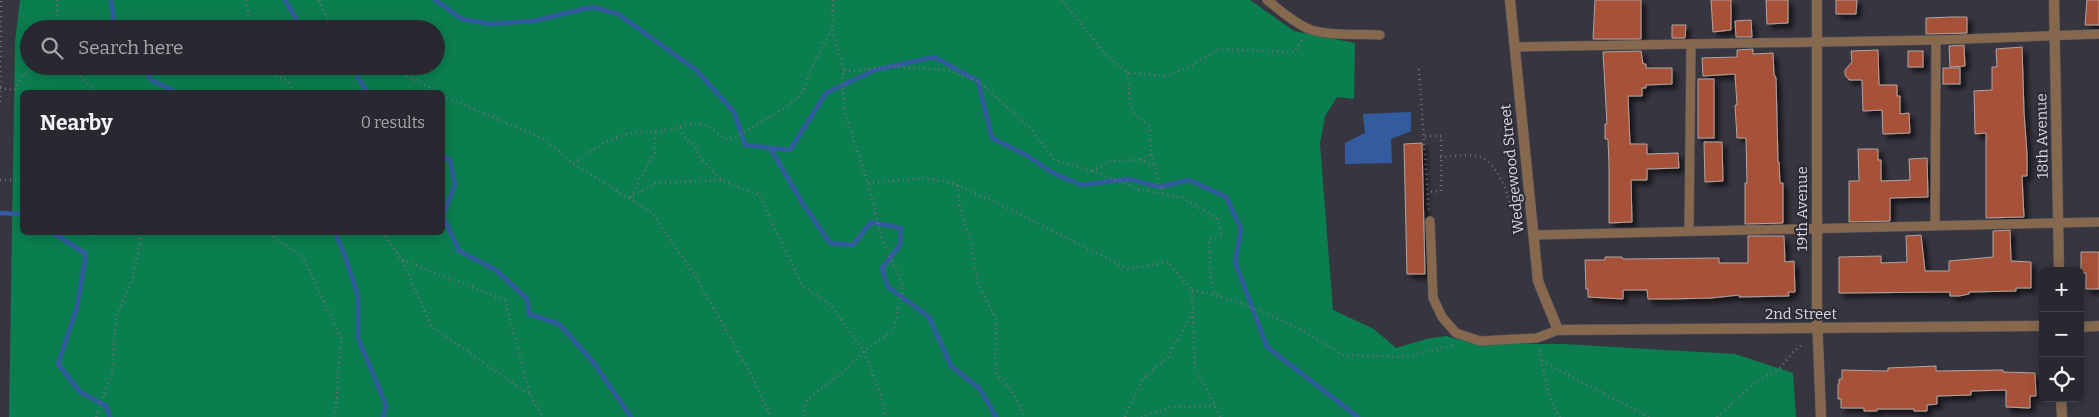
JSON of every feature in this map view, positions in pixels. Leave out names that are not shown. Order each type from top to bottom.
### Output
[{"type":"street","name":"Wedgewood Street","points":[[1510,0],[1538,281],[1558,330]]},
{"type":"street","name":"19th Avenue","points":[[1817,0],[1817,228],[1820,417]]},
{"type":"street","name":"18th Avenue","points":[[2054,0],[2059,267]]},
{"type":"street","name":"2nd Street","points":[[1558,330],[2039,326]]},
{"type":"street","points":[[2084,326],[2099,326]]},
{"type":"street","points":[[2061,402],[2062,417]]},
{"type":"lane","points":[[1267,0],[1294,21],[1310,30],[1324,33],[1380,35]]},
{"type":"lane","points":[[1515,47],[1936,40],[2099,34]]},
{"type":"lane","points":[[1935,224],[1936,40]]},
{"type":"lane","points":[[1689,230],[1690,44]]},
{"type":"lane","points":[[1430,221],[1432,290],[1435,304],[1451,328],[1468,338],[1480,341],[1536,338],[1558,330]]},
{"type":"lane","points":[[1534,235],[1935,224],[2099,222]]},
{"type":"path","points":[[0,102],[1,0]]},
{"type":"path","points":[[57,0],[58,20]]},
{"type":"path","points":[[246,0],[249,20]]},
{"type":"path","points":[[319,0],[329,20]]},
{"type":"path","points":[[803,417],[807,400],[850,366],[864,351],[894,329],[903,285],[882,239],[868,183],[845,114],[842,77],[844,71],[832,29],[833,0]]},
{"type":"path","points":[[1062,0],[1106,55],[1128,73],[1167,76],[1191,66],[1219,49],[1294,52],[1310,30]]},
{"type":"path","points":[[574,164],[595,147],[624,135],[680,128],[684,125],[704,125],[715,130],[722,138],[730,140],[794,102],[804,90],[809,71],[817,60],[832,29]]},
{"type":"path","points":[[844,71],[854,72],[888,66],[946,70],[978,81],[1030,128],[1055,160],[1092,171],[1139,189],[1184,198],[1217,219],[1222,236],[1209,239],[1211,278],[1215,295]]},
{"type":"path","points":[[1419,69],[1430,221]]},
{"type":"path","points":[[1128,73],[1130,105],[1137,117],[1150,126],[1151,154],[1156,166],[1162,193]]},
{"type":"path","points":[[0,88],[15,90],[24,75]]},
{"type":"path","points":[[79,75],[95,90]]},
{"type":"path","points":[[275,75],[289,82],[293,90]]},
{"type":"path","points":[[406,75],[434,90]]},
{"type":"path","points":[[445,96],[545,140],[574,164],[651,212],[693,272],[753,378],[771,417]]},
{"type":"path","points":[[680,128],[687,140],[695,146],[700,158],[722,180],[759,195],[802,285],[831,306],[864,351],[881,396],[886,417]]},
{"type":"path","points":[[629,198],[655,152],[655,132]]},
{"type":"path","points":[[1425,136],[1440,136],[1440,191],[1428,192]]},
{"type":"path","points":[[1140,160],[1151,154]]},
{"type":"path","points":[[1440,156],[1470,154],[1483,158],[1493,165],[1513,210],[1531,210]]},
{"type":"path","points":[[1092,171],[1110,160],[1140,160],[1156,166]]},
{"type":"path","points":[[868,183],[923,178],[958,185],[1128,269],[1168,262],[1192,290],[1244,304],[1297,327],[1343,355],[1406,357],[1452,345],[1468,338]]},
{"type":"path","points":[[0,180],[20,182]]},
{"type":"path","points":[[629,198],[655,183],[722,180]]},
{"type":"path","points":[[958,185],[960,209],[970,238],[978,283],[996,319],[995,372],[1012,391],[1025,417]]},
{"type":"path","points":[[96,417],[112,372],[116,318],[133,277],[141,235]]},
{"type":"path","points":[[272,235],[274,238],[303,257],[341,338],[335,417]]},
{"type":"path","points":[[384,235],[402,260],[432,327],[530,394]]},
{"type":"path","points":[[402,260],[505,300],[530,394],[543,417]]},
{"type":"path","points":[[1192,290],[1191,315],[1195,366],[1220,417]]},
{"type":"path","points":[[1125,417],[1143,379],[1168,357],[1191,315]]},
{"type":"path","points":[[1536,338],[1546,382],[1556,412],[1560,417]]},
{"type":"path","points":[[1717,417],[1757,381],[1780,368],[1793,352],[1803,344]]},
{"type":"path","points":[[1542,361],[1649,417]]},
{"type":"path","points":[[1141,417],[1171,407],[1215,406]]},
{"type":"green space","points":[[20,0],[1250,0],[1294,31],[1355,43],[1354,99],[1337,97],[1325,116],[1320,144],[1333,310],[1374,329],[1396,348],[1426,339],[1446,336],[1476,344],[1563,344],[1735,354],[1793,373],[1796,417],[9,417],[15,42]]},
{"type":"water","points":[[1411,112],[1411,131],[1391,139],[1392,163],[1345,164],[1345,143],[1365,133],[1363,114]]},
{"type":"building","points":[[1595,0],[1641,0],[1641,39],[1593,39]]},
{"type":"building","points":[[1711,0],[1731,0],[1731,30],[1713,32]]},
{"type":"building","points":[[1766,0],[1788,0],[1788,23],[1767,24]]},
{"type":"building","points":[[1836,0],[1857,0],[1856,14],[1836,14]]},
{"type":"building","points":[[2087,0],[2099,0],[2099,25],[2085,25]]},
{"type":"building","points":[[1967,17],[1967,33],[1926,34],[1926,18]]},
{"type":"building","points":[[1751,20],[1752,37],[1736,37],[1735,21]]},
{"type":"building","points":[[1672,25],[1686,25],[1685,38],[1672,38]]},
{"type":"building","points":[[1964,45],[1965,66],[1950,67],[1949,46]]},
{"type":"building","points":[[2022,47],[2027,154],[2027,176],[2022,176],[2024,217],[1986,218],[1986,133],[1975,134],[1974,91],[1992,90],[1992,67],[1997,67],[1996,49]]},
{"type":"building","points":[[1753,49],[1753,54],[1773,53],[1774,74],[1776,78],[1778,162],[1780,183],[1783,183],[1783,223],[1745,224],[1745,183],[1747,183],[1746,138],[1737,138],[1735,74],[1703,76],[1702,58],[1737,57],[1737,50]]},
{"type":"building","points":[[1878,50],[1879,85],[1897,85],[1897,96],[1900,96],[1900,114],[1909,113],[1910,133],[1883,134],[1882,110],[1863,111],[1862,80],[1849,80],[1845,75],[1845,70],[1852,62],[1851,51]]},
{"type":"building","points":[[1641,51],[1643,64],[1646,64],[1646,68],[1672,68],[1672,84],[1646,85],[1646,88],[1642,88],[1642,96],[1628,96],[1630,144],[1647,144],[1647,154],[1678,153],[1679,168],[1647,169],[1647,180],[1631,180],[1632,222],[1609,223],[1609,165],[1608,139],[1605,139],[1605,124],[1607,124],[1603,52]]},
{"type":"building","points":[[1908,51],[1923,51],[1923,67],[1908,67]]},
{"type":"building","points":[[1943,68],[1960,68],[1960,84],[1943,84]]},
{"type":"building","points":[[1698,79],[1714,79],[1714,138],[1698,138]]},
{"type":"building","points":[[1704,142],[1722,142],[1723,181],[1705,182]]},
{"type":"building","points":[[1422,143],[1425,274],[1407,274],[1404,144]]},
{"type":"building","points":[[1858,149],[1878,149],[1878,160],[1881,160],[1881,181],[1910,180],[1909,159],[1927,158],[1928,197],[1890,198],[1890,221],[1849,222],[1849,181],[1859,181]]},
{"type":"building","points":[[2010,230],[2011,261],[2031,262],[2031,288],[2016,288],[2016,291],[1969,292],[1969,294],[1959,296],[1950,296],[1950,292],[1839,293],[1839,257],[1881,256],[1881,263],[1907,262],[1906,236],[1921,235],[1925,271],[1949,271],[1949,261],[1993,257],[1993,231]]},
{"type":"building","points":[[1748,236],[1784,236],[1785,262],[1794,261],[1795,292],[1788,292],[1789,296],[1739,297],[1739,295],[1711,298],[1648,299],[1647,290],[1623,290],[1623,299],[1588,297],[1585,260],[1605,260],[1605,257],[1622,257],[1623,259],[1719,258],[1719,263],[1748,263]]},
{"type":"building","points":[[2081,252],[2099,252],[2099,289],[2086,289],[2086,273],[2084,273],[2084,267],[2081,267]]},
{"type":"building","points":[[1936,366],[1936,371],[2003,370],[2003,372],[2035,373],[2036,396],[2030,396],[2030,408],[2006,407],[2006,390],[1971,391],[1971,395],[1937,396],[1937,404],[1927,405],[1927,411],[1877,409],[1877,411],[1864,411],[1864,408],[1841,408],[1841,399],[1838,399],[1838,384],[1839,379],[1842,379],[1842,370],[1888,371],[1888,368]]},
{"type":"waterway","points":[[111,0],[114,20]]},
{"type":"waterway","points":[[285,0],[297,20]]},
{"type":"waterway","points":[[435,0],[462,19],[489,24],[533,21],[592,7],[618,14],[696,70],[734,112],[745,145],[790,150],[826,93],[875,70],[934,57],[978,81],[992,138],[1026,155],[1053,173],[1081,185],[1128,179],[1159,187],[1189,180],[1226,197],[1241,229],[1235,262],[1267,347],[1358,417]]},
{"type":"waterway","points":[[148,75],[151,80],[172,90]]},
{"type":"waterway","points":[[357,75],[366,90]]},
{"type":"waterway","points":[[770,148],[803,204],[830,243],[853,245],[871,222],[901,228],[900,245],[882,268],[888,287],[929,317],[951,366],[980,389],[996,417]]},
{"type":"waterway","points":[[445,158],[450,160],[455,184],[445,211]]},
{"type":"waterway","points":[[0,213],[20,214]]},
{"type":"waterway","points":[[445,220],[459,251],[496,270],[527,299],[529,314],[559,324],[593,362],[631,417]]},
{"type":"waterway","points":[[57,235],[86,254],[77,307],[58,364],[80,392],[106,406],[110,417]]},
{"type":"waterway","points":[[336,235],[358,296],[358,338],[386,405],[383,417]]}]
